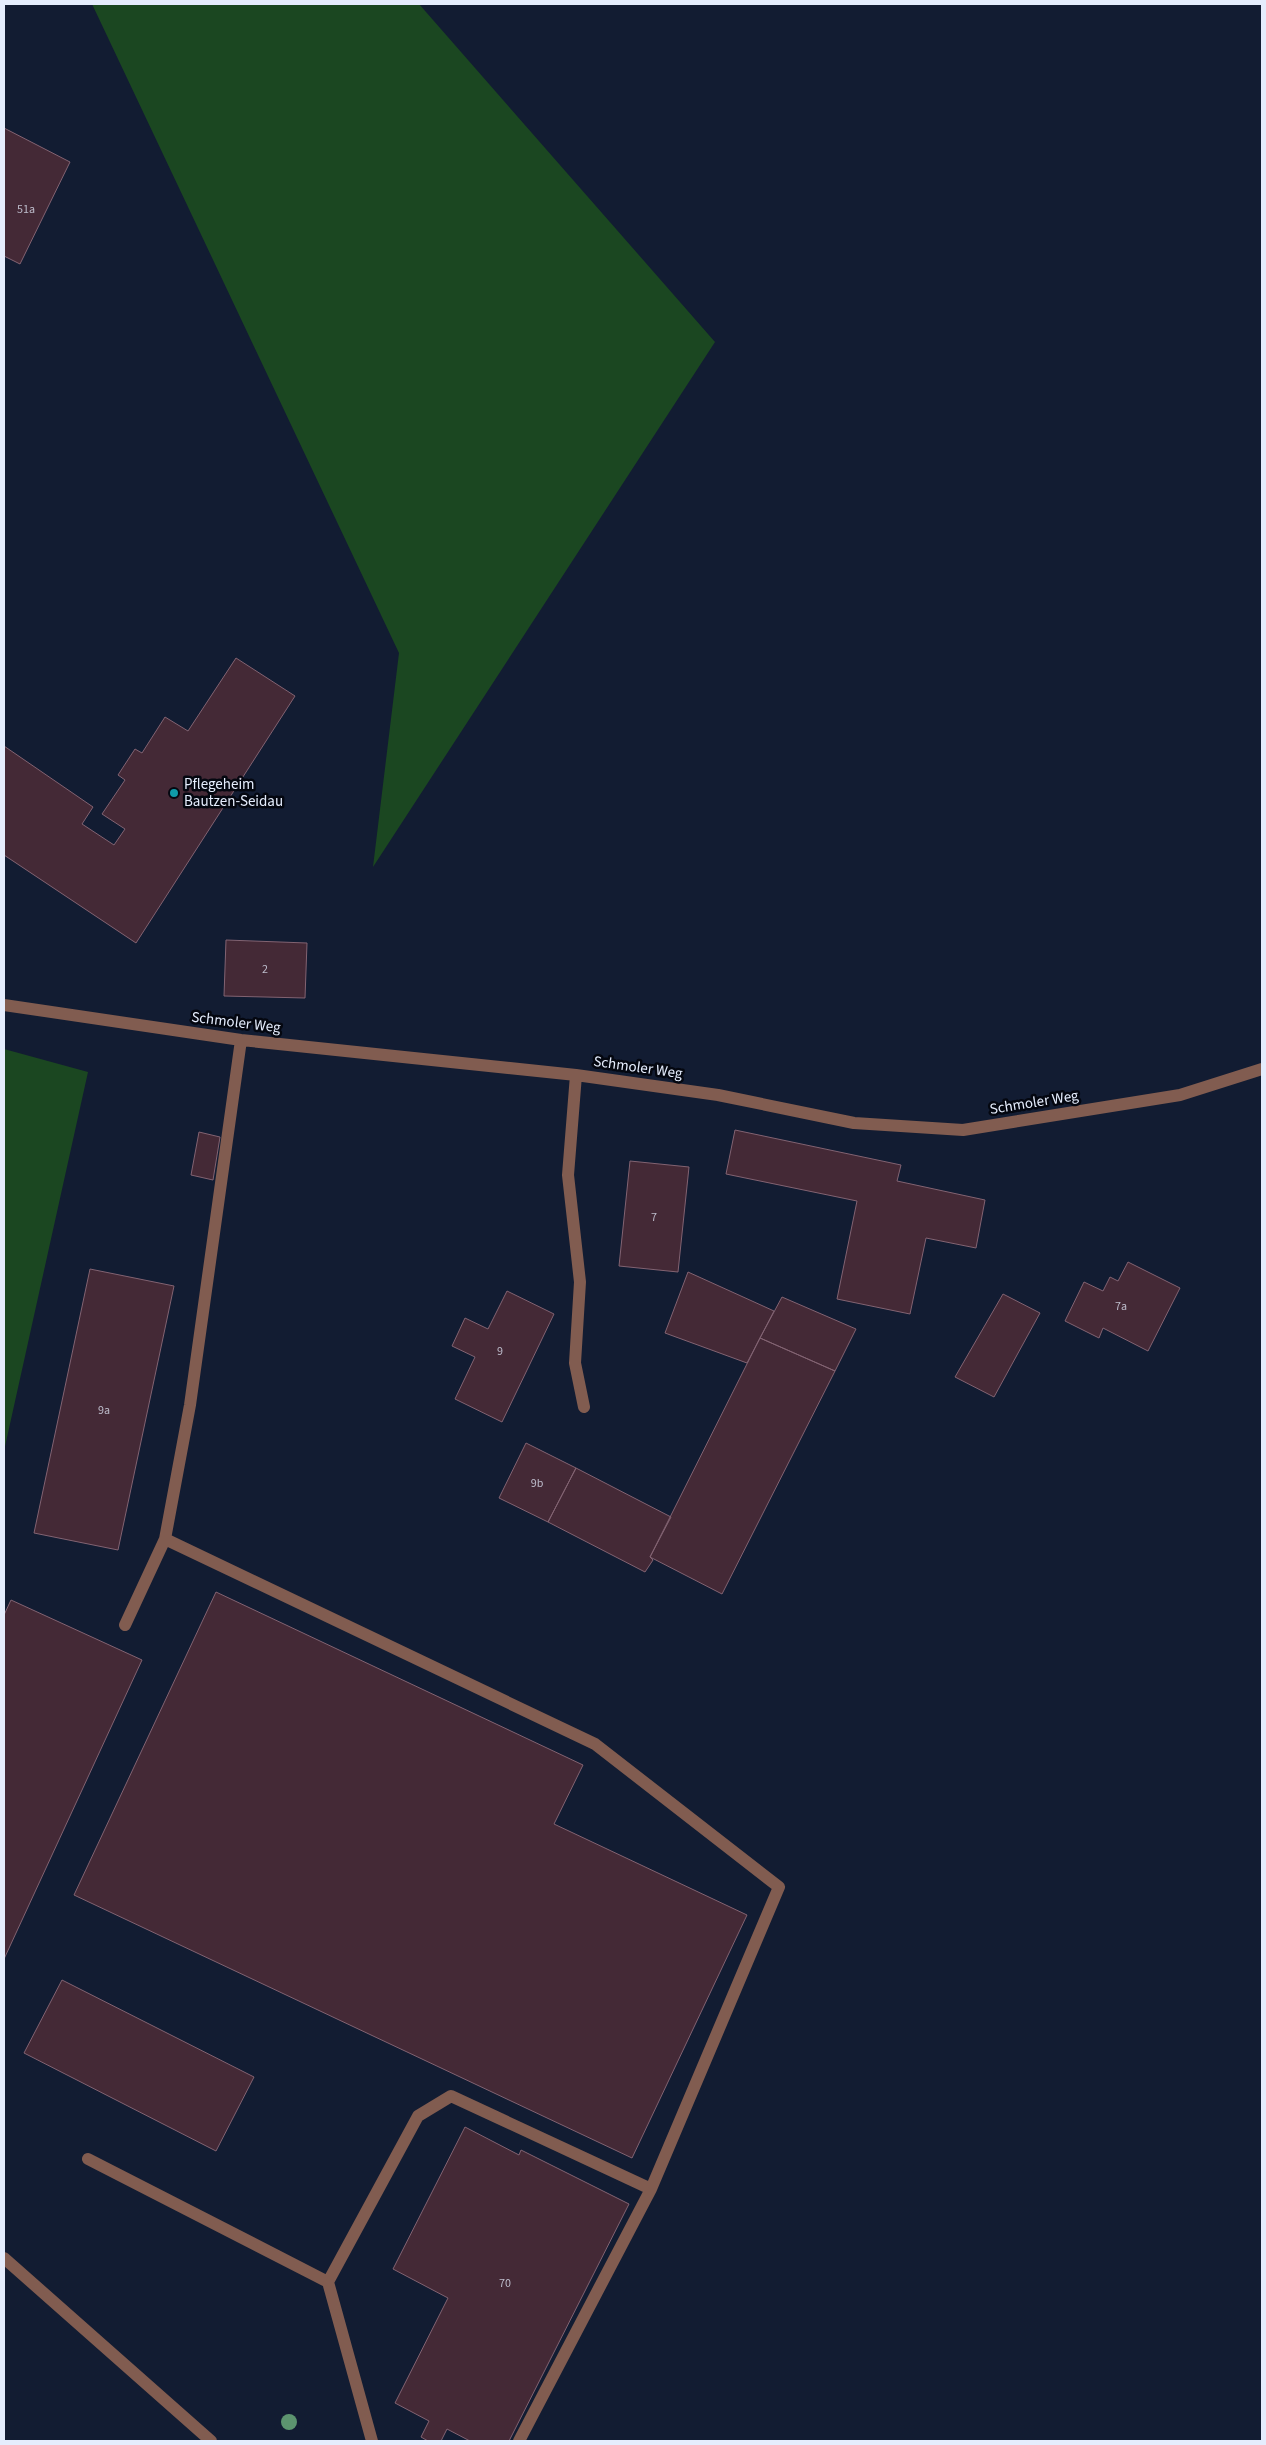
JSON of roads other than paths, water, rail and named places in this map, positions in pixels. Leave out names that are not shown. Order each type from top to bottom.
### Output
[{"type":"street","name":"Schmoler Weg","points":[[4,1005],[241,1040],[576,1075],[718,1094],[854,1123],[963,1130],[1180,1095],[1262,1068]]},
{"type":"street","points":[[124,1625],[165,1539],[190,1404],[241,1040]]},
{"type":"street","points":[[576,1075],[568,1175],[580,1282],[575,1363],[584,1407]]},
{"type":"street","points":[[165,1539],[595,1744],[779,1887],[651,2189],[520,2441]]},
{"type":"street","points":[[372,2441],[328,2282],[418,2116],[452,2096],[651,2189]]},
{"type":"street","points":[[88,2159],[328,2282]]},
{"type":"street","points":[[4,2258],[211,2441]]},
{"type":"place","name":"Pflegeheim Bautzen-Seidau","points":[[174,793]]}]
